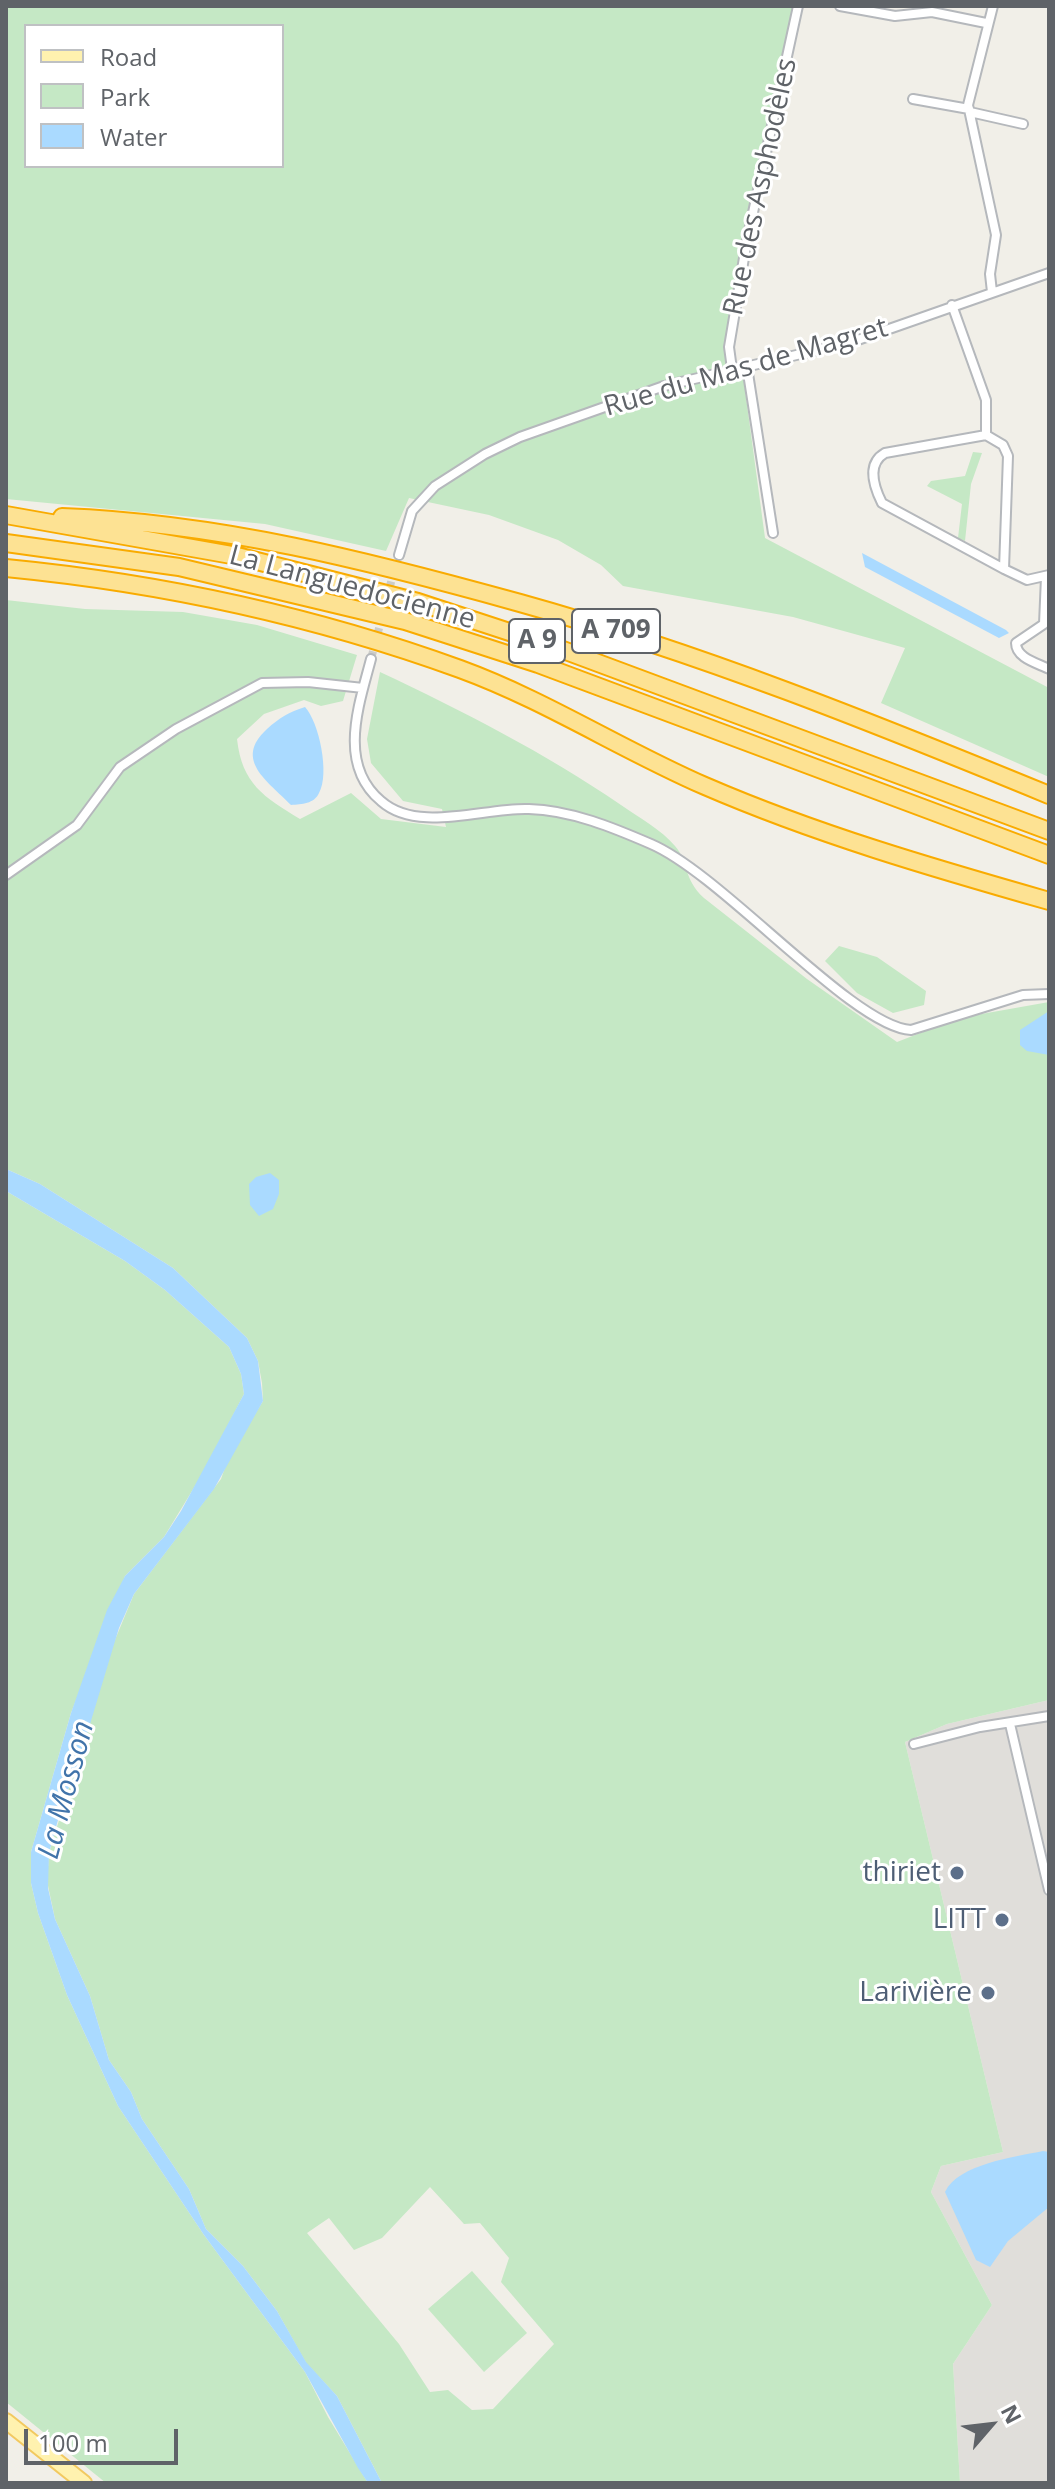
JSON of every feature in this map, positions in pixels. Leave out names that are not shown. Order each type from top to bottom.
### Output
[{"type":"highway","name":"A 709","points":[[6,514],[186,527],[313,548],[406,571],[557,612],[710,663],[1049,795]]},
{"type":"highway","name":"La Languedocienne","points":[[6,514],[224,553],[418,602],[555,647],[1049,831]]},
{"type":"highway","name":"La Languedocienne","points":[[6,543],[179,567],[405,621],[538,664],[1049,855]]},
{"type":"highway","points":[[6,568],[182,593],[357,635],[501,685],[730,797],[891,856],[1049,901]]},
{"type":"main road","points":[[6,2421],[84,2483]]},
{"type":"street","name":"Rue des Asphodèles","points":[[732,369],[729,347],[747,240],[798,6]]},
{"type":"street","points":[[840,6],[895,16],[932,12],[986,23]]},
{"type":"street","points":[[992,292],[990,274],[996,235],[969,110],[986,23],[993,6]]},
{"type":"street","points":[[913,99],[1023,124]]},
{"type":"street","name":"Rue du Mas de Magret","points":[[399,555],[417,506],[450,473],[485,454],[651,390],[807,349],[852,342],[1049,273]]},
{"type":"street","points":[[952,305],[986,400],[986,435]]},
{"type":"street","points":[[747,367],[773,533]]},
{"type":"street","points":[[1004,569],[1008,456],[1003,445],[986,435],[885,453],[876,460],[872,471],[882,503],[1004,569],[1027,580],[1047,576],[1044,624],[1016,643],[1015,648],[1018,654],[1049,669]]},
{"type":"street","points":[[371,659],[354,724],[354,753],[367,786],[383,803],[427,817],[530,809],[578,816],[655,845],[724,892],[863,1010],[896,1029],[911,1030],[1023,995],[1049,994]]},
{"type":"street","points":[[6,875],[77,825],[120,767],[176,729],[262,683],[308,682],[363,688]]},
{"type":"street","points":[[914,1744],[980,1727],[1049,1716]]},
{"type":"street","points":[[1010,1724],[1049,1890]]},
{"type":"shaded area","points":[[1049,1700],[1049,2483],[960,2483],[953,2364],[992,2305],[931,2192],[941,2166],[1003,2152],[905,1742],[947,1724]]},
{"type":"green space","points":[[6,6],[795,6],[749,214],[726,352],[743,375],[765,538],[1049,688],[1049,777],[881,703],[905,648],[793,617],[623,586],[601,565],[558,540],[489,515],[409,498],[386,551],[265,524],[6,499]]},
{"type":"green space","points":[[973,452],[982,453],[971,484],[965,541],[958,538],[962,504],[927,486],[931,481],[965,476]]},
{"type":"green space","points":[[6,600],[85,609],[183,612],[257,625],[357,655],[343,701],[321,706],[304,700],[264,714],[237,739],[244,767],[257,788],[300,819],[351,793],[381,819],[446,827],[442,809],[403,801],[371,763],[367,739],[380,672],[533,750],[650,824],[675,846],[689,877],[704,898],[807,979],[897,1042],[959,1018],[1049,1002],[1049,1700],[947,1724],[905,1742],[1003,2152],[941,2166],[931,2192],[992,2305],[953,2364],[960,2483],[382,2483],[337,2396],[306,2363],[277,2311],[243,2266],[206,2229],[189,2189],[142,2119],[131,2092],[109,2060],[90,1996],[55,1919],[47,1881],[49,1853],[112,1647],[134,1594],[221,1479],[229,1456],[263,1401],[258,1361],[247,1338],[173,1268],[40,1184],[6,1169]],"holes":[[[430,2187],[464,2224],[480,2223],[509,2258],[501,2282],[554,2344],[493,2409],[472,2410],[448,2390],[430,2392],[399,2344],[307,2233],[329,2218],[354,2250],[382,2238]]]},
{"type":"green space","points":[[839,946],[877,957],[926,991],[924,1005],[893,1013],[857,993],[825,961]]},
{"type":"green space","points":[[6,1191],[125,1261],[165,1290],[229,1347],[241,1374],[244,1394],[206,1468],[164,1537],[125,1576],[71,1713],[31,1852],[31,1883],[38,1913],[67,1995],[118,2106],[204,2235],[305,2372],[368,2483],[106,2483],[6,2402]]},
{"type":"green space","points":[[472,2271],[527,2333],[484,2372],[428,2309]]},
{"type":"water","points":[[862,553],[1009,633],[999,638],[865,567]]},
{"type":"water","points":[[305,707],[315,724],[321,748],[322,784],[314,799],[291,805],[264,779],[253,751],[257,740],[271,725]]},
{"type":"water","points":[[1049,1011],[1049,1055],[1027,1051],[1020,1045],[1020,1030]]},
{"type":"water","name":"La Mosson","points":[[6,1169],[40,1184],[173,1268],[247,1338],[258,1361],[263,1401],[214,1489],[134,1594],[119,1628],[78,1764],[62,1805],[49,1853],[48,1888],[55,1919],[90,1996],[109,2060],[131,2092],[142,2119],[189,2189],[206,2229],[243,2266],[277,2311],[306,2362],[337,2396],[382,2483],[368,2483],[305,2372],[204,2235],[118,2106],[67,1995],[38,1913],[31,1883],[31,1852],[71,1713],[107,1610],[125,1576],[164,1537],[181,1511],[244,1394],[241,1374],[229,1347],[165,1290],[125,1261],[6,1191]]},
{"type":"water","points":[[270,1173],[279,1180],[279,1194],[273,1209],[259,1216],[250,1205],[249,1184],[256,1177]]},
{"type":"water","points":[[1049,2152],[1049,2207],[1008,2241],[990,2267],[976,2260],[945,2192],[952,2182],[974,2168]]},
{"type":"tunnel","points":[[371,659],[395,567]]},
{"type":"place","name":"thiriet","points":[[957,1873]]},
{"type":"place","name":"LITT","points":[[1002,1920]]},
{"type":"place","name":"Larivière","points":[[988,1993]]}]
